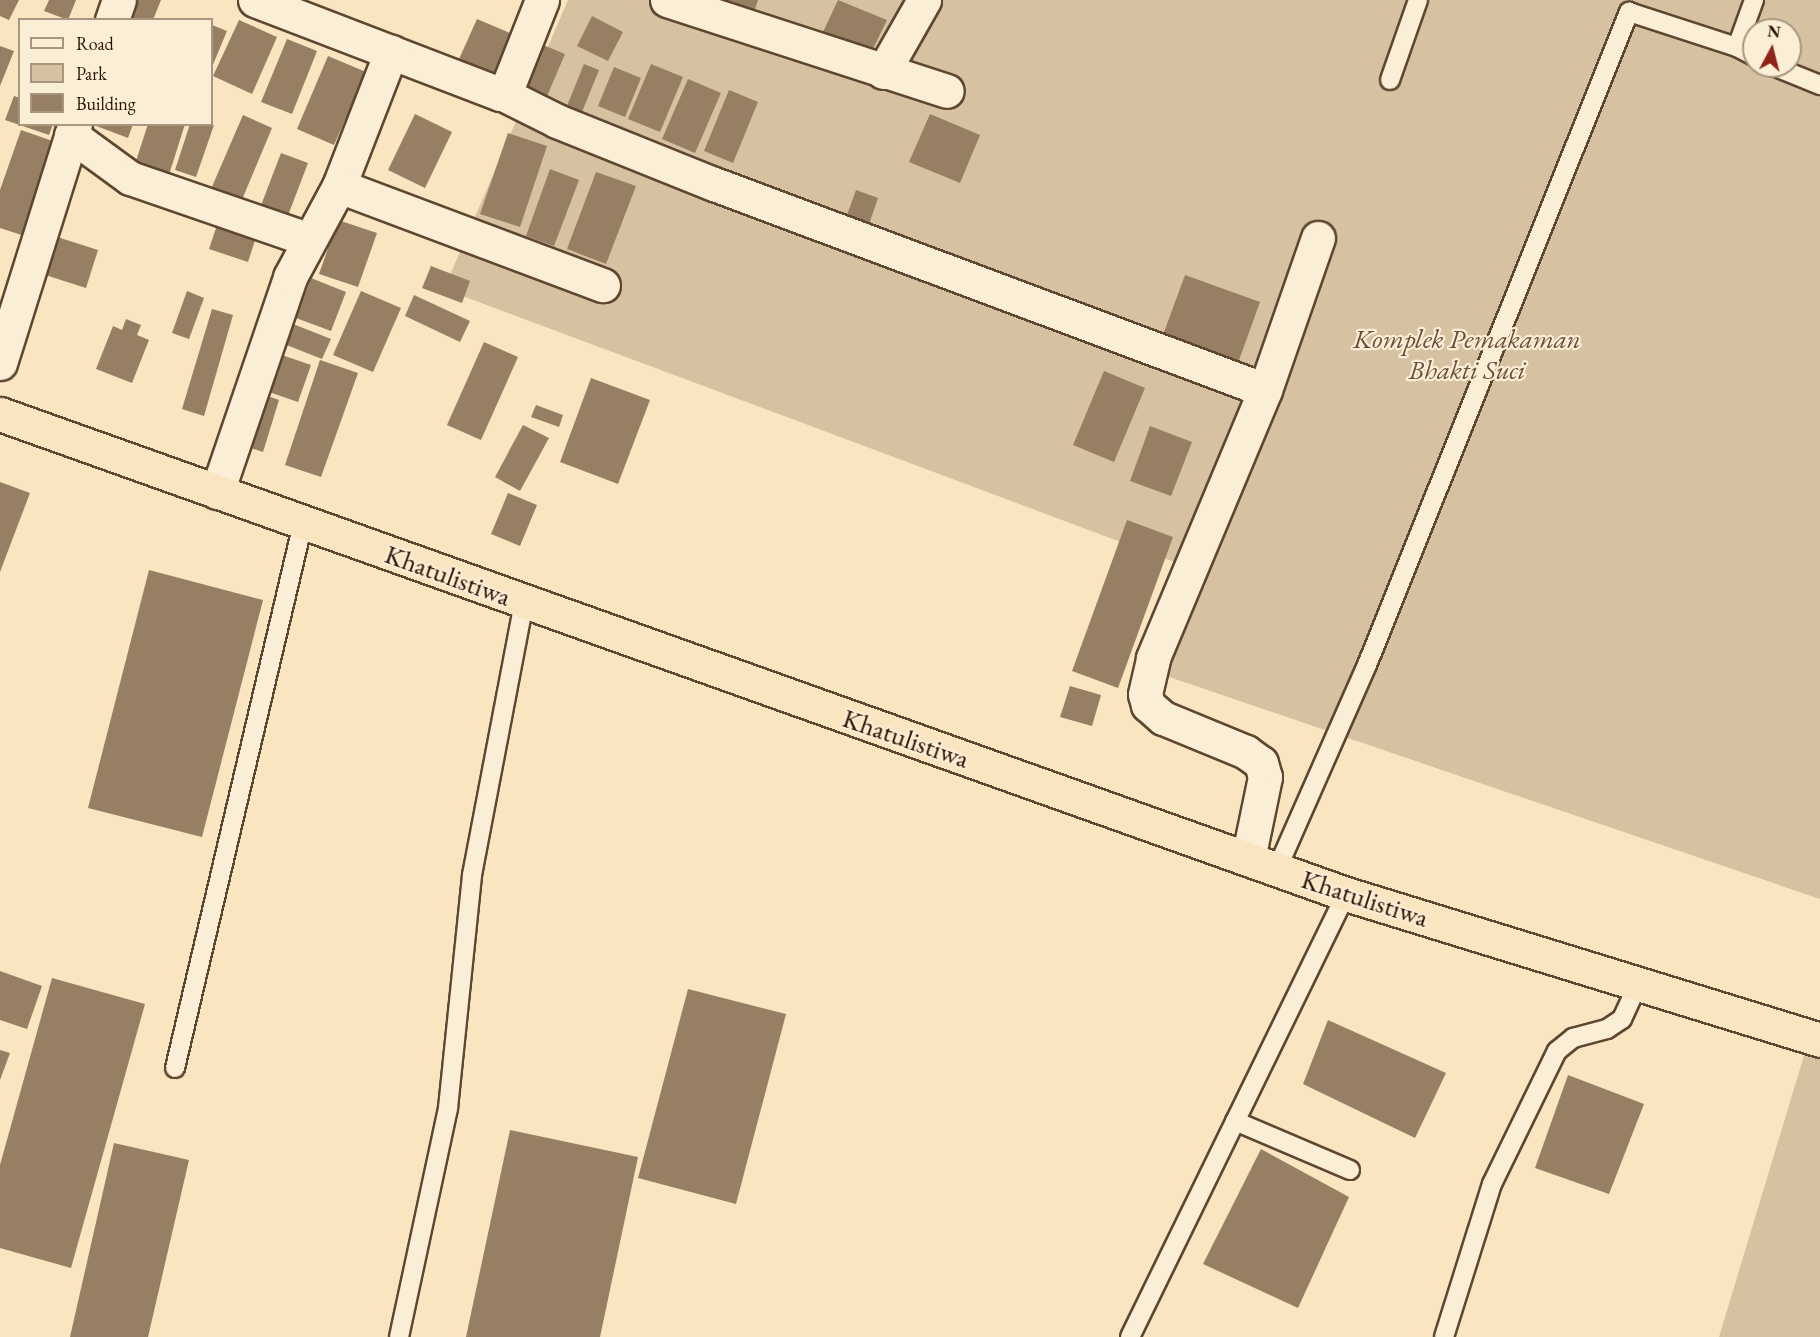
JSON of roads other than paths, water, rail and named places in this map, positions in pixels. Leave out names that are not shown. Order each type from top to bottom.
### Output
[{"type":"highway","name":"Khatulistiwa","points":[[0,414],[524,603],[1346,894],[1639,982],[1820,1040]]},
{"type":"street","points":[[113,18],[119,0]]},
{"type":"street","points":[[255,0],[503,94],[557,121],[704,180],[1265,390]]},
{"type":"street","points":[[503,94],[542,0]]},
{"type":"street","points":[[667,0],[947,91]]},
{"type":"street","points":[[884,72],[924,0]]},
{"type":"street","points":[[217,492],[307,239],[339,186],[391,52]]},
{"type":"street","points":[[0,363],[73,130],[130,178],[307,239]]},
{"type":"street","points":[[339,186],[603,285]]},
{"type":"street","points":[[1263,864],[1266,777],[1260,763],[1246,752],[1163,718],[1148,705],[1145,694],[1153,658],[1265,390],[1318,238]]},
{"type":"lane","points":[[1390,80],[1418,0]]},
{"type":"lane","points":[[1737,47],[1754,0]]},
{"type":"lane","points":[[1263,864],[1367,664],[1631,6],[1742,50]]},
{"type":"lane","points":[[1802,78],[1820,85]]},
{"type":"lane","points":[[175,1068],[303,523]]},
{"type":"lane","points":[[399,1337],[448,1108],[472,875],[524,603]]},
{"type":"lane","points":[[1130,1337],[1346,894]]},
{"type":"lane","points":[[1444,1337],[1492,1184],[1557,1052],[1573,1038],[1607,1029],[1622,1019],[1639,982]]},
{"type":"lane","points":[[1235,1121],[1350,1170]]},
{"type":"park label","name":"Komplek Pemakaman Bhakti Suci","points":[[1467,354]]}]
